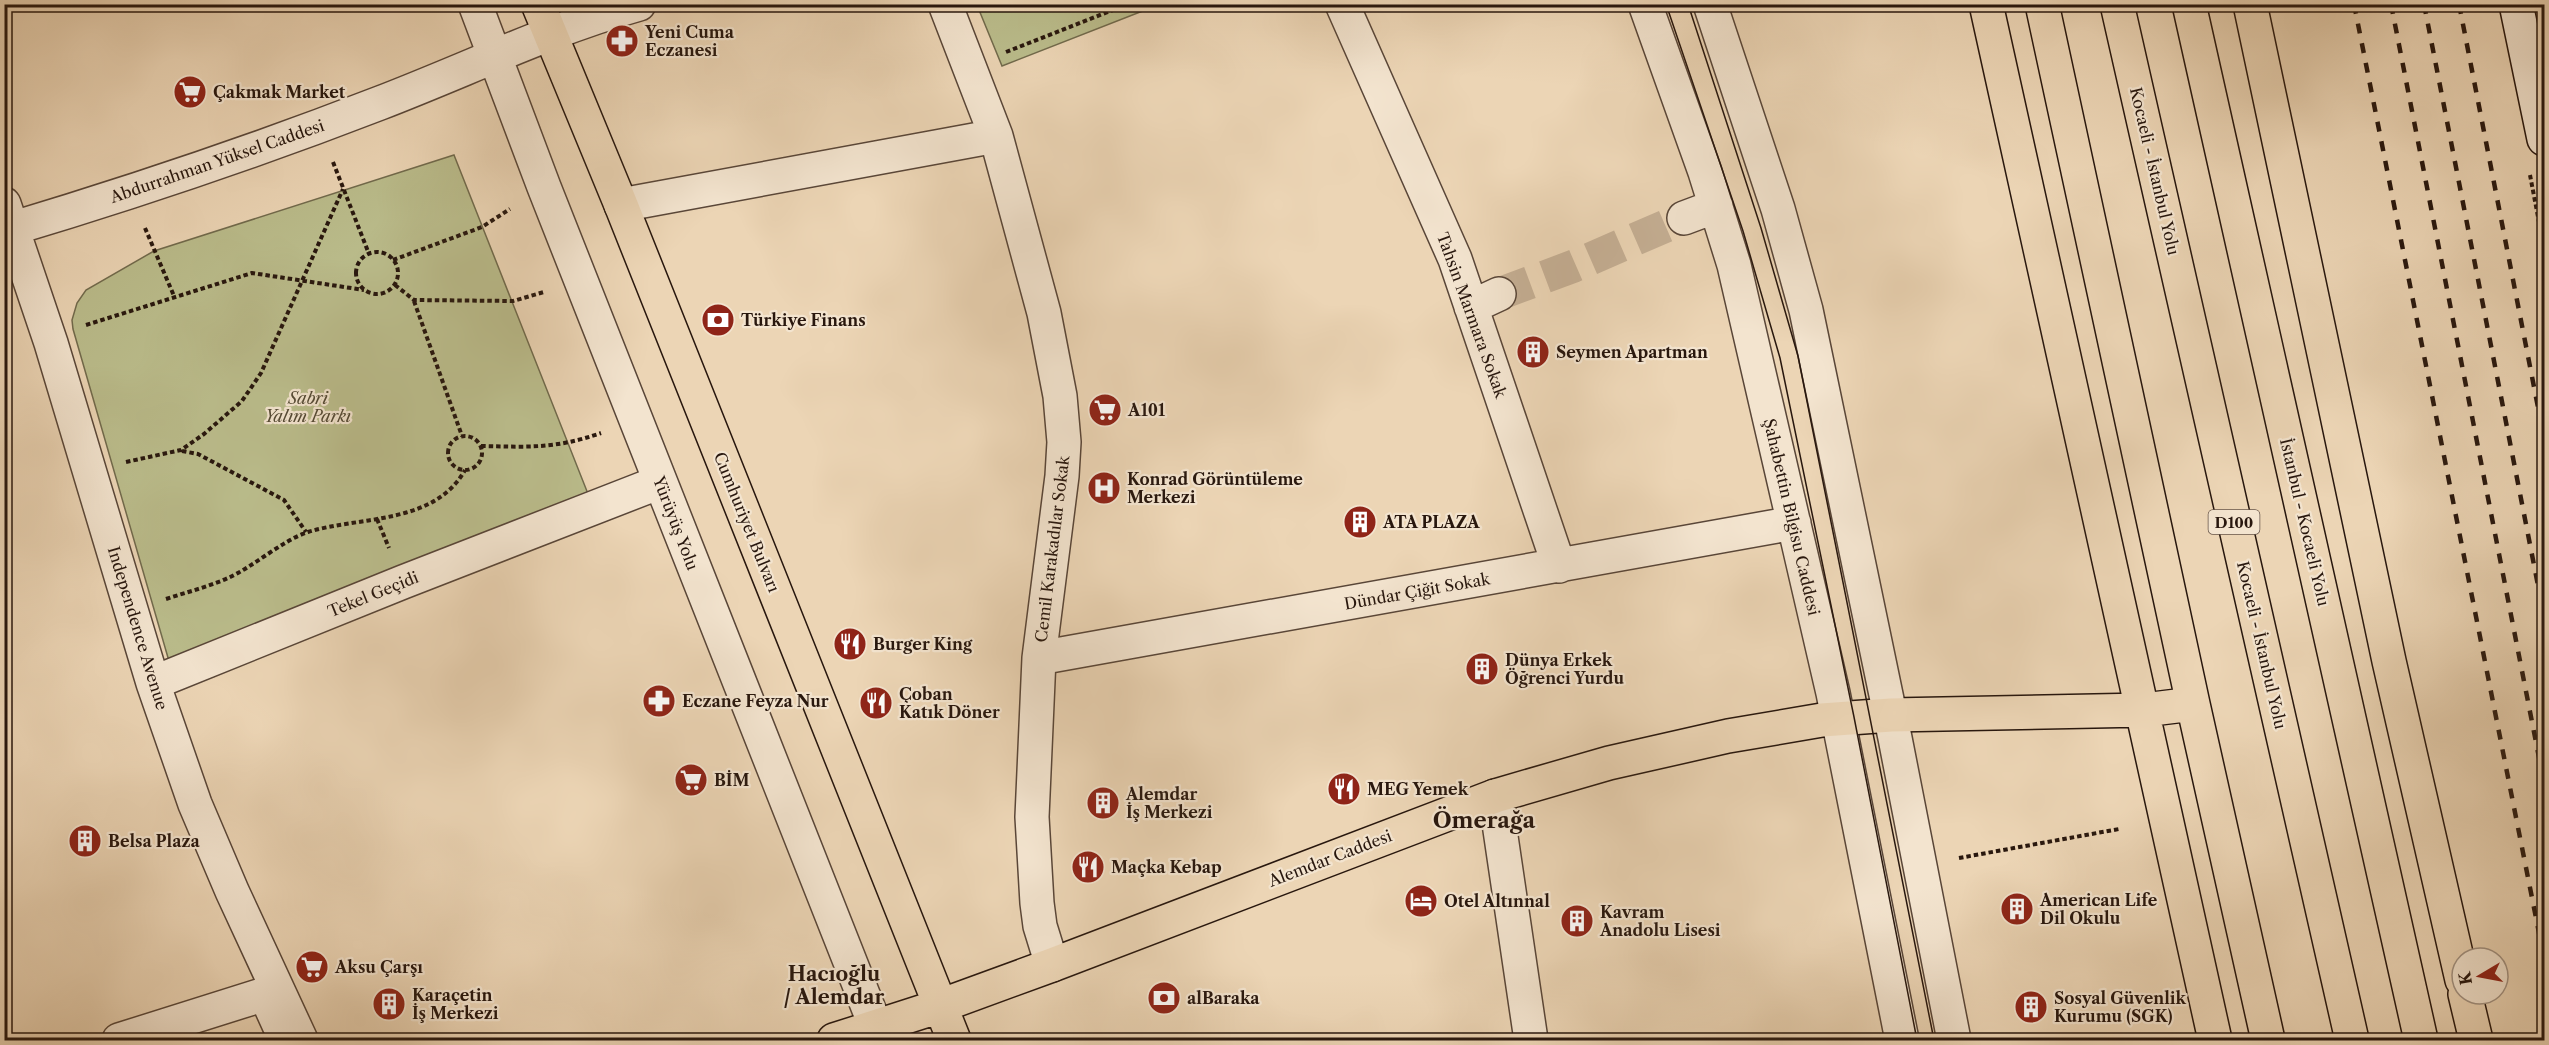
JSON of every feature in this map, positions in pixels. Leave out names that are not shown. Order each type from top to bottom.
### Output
[{"type":"main road","points":[[1986,4],[2109,569],[2144,710],[2215,1041]]},
{"type":"main road","points":[[2042,4],[2268,1041]]},
{"type":"main road","name":"Kocaeli - İstanbul Yolu","points":[[2117,4],[2352,1041]]},
{"type":"main road","name":"İstanbul - Kocaeli Yolu","points":[[2189,4],[2421,1041]]},
{"type":"main road","points":[[2250,4],[2389,661],[2454,946]]},
{"type":"main road","name":"Cumhuriyet Bulvarı","points":[[544,19],[621,205],[954,1041]]},
{"type":"main road","name":"Alemdar Caddesi","points":[[834,1041],[878,1034],[940,1006],[1495,796],[1548,779],[1666,749],[1838,718],[2144,710],[2193,704]]},
{"type":"main road","points":[[2468,1006],[2476,1041]]},
{"type":"street","name":"Yürüyüş Yolu","points":[[475,4],[660,482],[878,1034]]},
{"type":"street","name":"Abdurrahman Yüksel Caddesi","points":[[8,221],[301,134],[496,57],[544,19],[592,17],[639,4]]},
{"type":"street","name":"Cemil Karakadılar Sokak","points":[[945,4],[996,136],[1044,313],[1060,396],[1064,442],[1062,477],[1039,658],[1032,817],[1040,926],[1052,965]]},
{"type":"street","name":"Tahsin Marmara Sokak","points":[[1342,4],[1455,259],[1485,301],[1559,566]]},
{"type":"street","name":"Şahabettin Bilgisu Caddesi","points":[[1645,4],[1716,206],[1734,265],[1838,718],[1902,1041]]},
{"type":"street","points":[[1710,4],[1778,209],[1806,310],[1891,715],[1954,1041]]},
{"type":"street","points":[[2516,4],[2544,139]]},
{"type":"street","points":[[621,205],[996,136]]},
{"type":"street","points":[[1684,218],[1716,206]]},
{"type":"street","name":"Independence Avenue","points":[[8,221],[71,407],[153,683],[195,804],[277,1004],[300,1041]]},
{"type":"street","name":"Tekel Geçidi","points":[[153,683],[660,482]]},
{"type":"street","name":"Dündar Çiğit Sokak","points":[[1039,658],[1794,523]]},
{"type":"street","points":[[1495,796],[1531,1041]]},
{"type":"street","points":[[119,1041],[265,994],[277,1004],[286,1041]]},
{"type":"street","points":[[168,1041],[277,1004]]},
{"type":"path","points":[[969,67],[1128,4]]},
{"type":"path","points":[[331,157],[369,254]]},
{"type":"path","points":[[125,463],[181,450],[242,402],[261,373],[343,189]]},
{"type":"path","points":[[143,222],[174,296]]},
{"type":"path","points":[[393,260],[482,227]]},
{"type":"path","points":[[84,325],[252,273],[364,290],[377,295],[385,293],[395,285],[399,272],[393,260],[382,253],[369,254],[362,258],[356,270],[358,285],[364,290]]},
{"type":"path","points":[[395,285],[414,300],[462,436]]},
{"type":"path","points":[[414,300],[513,301]]},
{"type":"path","points":[[465,470],[454,466],[447,451],[452,441],[462,436],[474,438],[481,446],[538,448],[568,444]]},
{"type":"path","points":[[164,600],[228,578],[306,532],[377,519],[429,505],[452,488],[465,470],[479,463],[481,446]]},
{"type":"path","points":[[181,450],[198,454],[284,500],[306,532]]},
{"type":"path","points":[[1920,866],[2120,829]]},
{"type":"green space","points":[[977,5],[1158,5],[1002,66]]},
{"type":"green space","name":"Sabri Yalım Parkı","points":[[454,155],[594,509],[173,675],[73,329],[72,320],[77,303],[86,290],[154,251]]},
{"type":"tunnel","points":[[1499,294],[1574,266],[1684,218]]},
{"type":"tram line","points":[[1666,4],[1743,231],[1780,358],[1854,717],[1917,1040]]},
{"type":"tram line","points":[[1688,4],[1761,228],[1798,356],[1934,1040]]},
{"type":"railway","points":[[2354,4],[2544,958]]},
{"type":"railway","points":[[2391,4],[2544,783]]},
{"type":"railway","points":[[2424,4],[2544,616]]},
{"type":"railway","points":[[2459,4],[2544,438]]},
{"type":"place","name":"Yeni Cuma Eczanesi","points":[[622,41]]},
{"type":"place","name":"Çakmak Market","points":[[190,92]]},
{"type":"place","name":"Türkiye Finans","points":[[718,320]]},
{"type":"place","name":"Seymen Apartman","points":[[1533,352]]},
{"type":"place","name":"A101","points":[[1105,410]]},
{"type":"place","name":"Konrad Görüntüleme Merkezi","points":[[1104,488]]},
{"type":"place","name":"ATA PLAZA","points":[[1360,522]]},
{"type":"place","name":"Burger King","points":[[850,644]]},
{"type":"place","name":"Dünya Erkek Öğrenci Yurdu","points":[[1482,669]]},
{"type":"place","name":"Eczane Feyza Nur","points":[[659,701]]},
{"type":"place","name":"Çoban Katık Döner","points":[[876,703]]},
{"type":"place","name":"BİM","points":[[691,780]]},
{"type":"place","name":"MEG Yemek","points":[[1344,789]]},
{"type":"place","name":"Alemdar İş Merkezi","points":[[1103,803]]},
{"type":"place","name":"Belsa Plaza","points":[[85,841]]},
{"type":"place","name":"Maçka Kebap","points":[[1088,867]]},
{"type":"place","name":"Otel Altınnal","points":[[1421,901]]},
{"type":"place","name":"American Life Dil Okulu","points":[[2017,909]]},
{"type":"place","name":"Kavram Anadolu Lisesi","points":[[1577,921]]},
{"type":"place","name":"Aksu Çarşı","points":[[312,967]]},
{"type":"place","name":"alBaraka","points":[[1164,998]]},
{"type":"place","name":"Karaçetin İş Merkezi","points":[[389,1004]]},
{"type":"place","name":"Sosyal Güvenlik Kurumu (SGK)","points":[[2031,1007]]},
{"type":"district","name":"Ömerağa","points":[[1484,820]]},
{"type":"district","name":"Hacıoğlu / Alemdar","points":[[834,986]]}]
